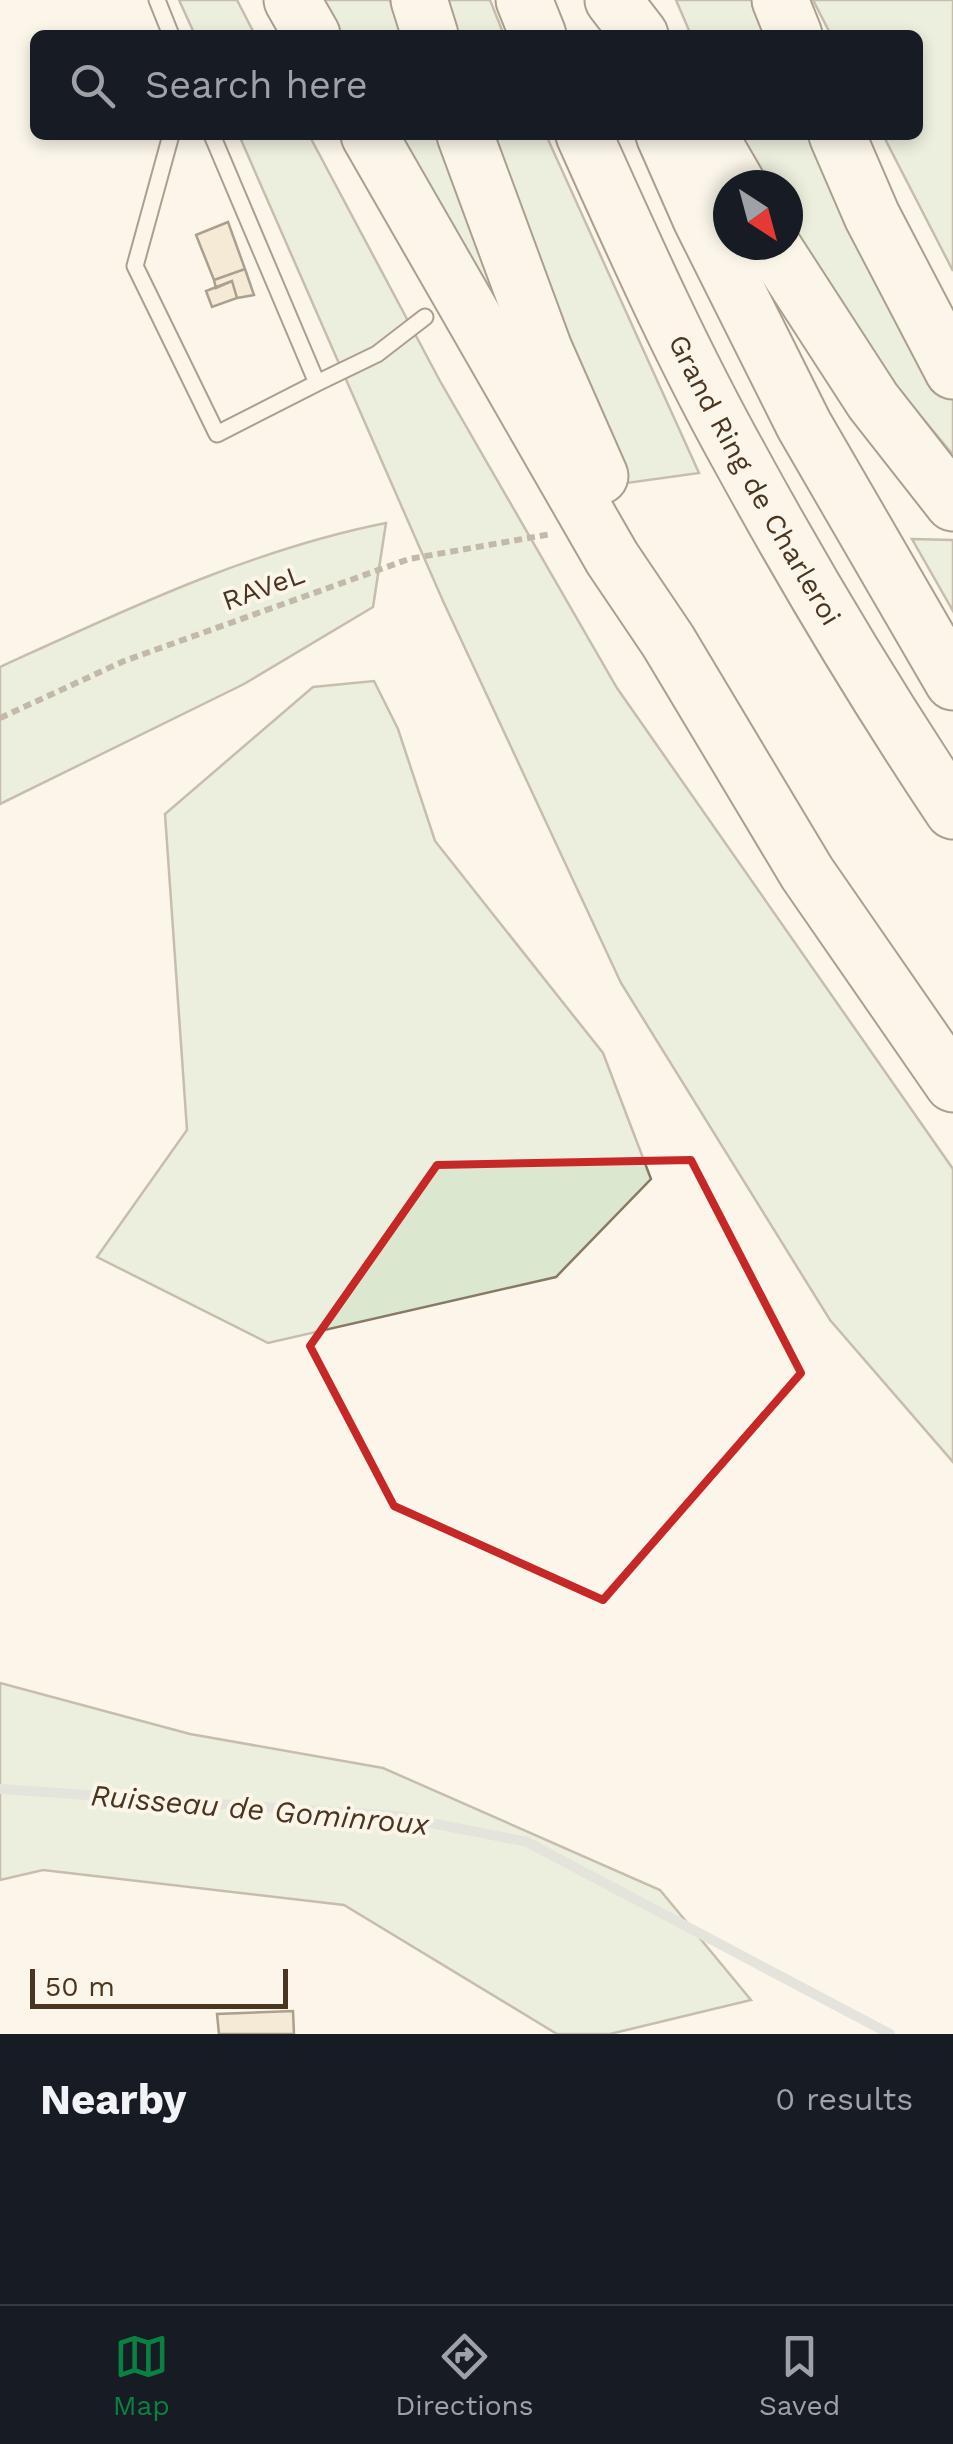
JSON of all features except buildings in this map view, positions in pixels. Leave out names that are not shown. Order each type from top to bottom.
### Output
[{"type":"highway","points":[[292,0],[309,30]]},
{"type":"highway","points":[[419,0],[428,30]]},
{"type":"highway","points":[[524,0],[536,30]]},
{"type":"highway","points":[[605,0],[618,30]]},
{"type":"highway","points":[[613,0],[636,30]]},
{"type":"highway","points":[[780,0],[792,30]]},
{"type":"highway","points":[[372,140],[612,558],[668,641],[807,873],[953,1084]]},
{"type":"highway","points":[[468,140],[544,348],[629,541],[668,641]]},
{"type":"highway","name":"Grand Ring de Charleroi","points":[[586,140],[636,250],[739,456],[881,702],[953,811]]},
{"type":"highway","points":[[666,140],[701,220],[804,425],[953,682]]},
{"type":"highway","points":[[712,140],[729,170]]},
{"type":"highway","points":[[838,140],[872,216],[953,371]]},
{"type":"highway","points":[[782,260],[873,401],[953,504]]},
{"type":"lane","points":[[157,0],[169,30]]},
{"type":"lane","points":[[170,140],[135,266],[218,434],[377,354],[425,317]]},
{"type":"lane","points":[[214,140],[317,383]]},
{"type":"path","name":"RAVeL","points":[[0,718],[124,661],[409,559],[552,534]]},
{"type":"highlighted area","points":[[691,1160],[801,1373],[603,1600],[394,1506],[310,1346],[437,1165]]},
{"type":"green space","points":[[179,0],[237,0],[252,30],[193,30]]},
{"type":"green space","points":[[316,0],[390,0],[400,30],[333,30]]},
{"type":"green space","points":[[439,0],[490,0],[502,30],[449,30]]},
{"type":"green space","points":[[676,0],[768,0],[777,30],[689,30]]},
{"type":"green space","points":[[813,0],[953,0],[953,271],[886,140],[923,140],[923,30],[828,30]]},
{"type":"green space","points":[[241,140],[312,140],[440,381],[617,688],[953,1169],[953,1462],[830,1320],[621,983],[443,601]]},
{"type":"green space","points":[[396,140],[439,140],[495,294],[485,298]]},
{"type":"green space","points":[[486,140],[548,140],[699,473],[627,483],[556,332]]},
{"type":"green space","points":[[736,140],[819,140],[880,266],[953,400],[953,455],[896,386],[803,246],[803,170],[754,170]]},
{"type":"green space","points":[[386,523],[373,607],[244,684],[0,804],[0,667],[237,565]]},
{"type":"green space","points":[[912,539],[953,540],[953,611]]},
{"type":"green space","points":[[374,681],[398,729],[435,841],[603,1053],[651,1179],[556,1277],[268,1343],[97,1257],[187,1130],[165,814],[313,687]]},
{"type":"green space","points":[[0,1683],[190,1734],[383,1768],[660,1890],[751,2000],[610,2034],[557,2034],[344,1905],[43,1870],[0,1880]]},
{"type":"waterway","name":"Ruisseau de Gominroux","points":[[0,1789],[396,1816],[527,1842],[890,2034]]}]
